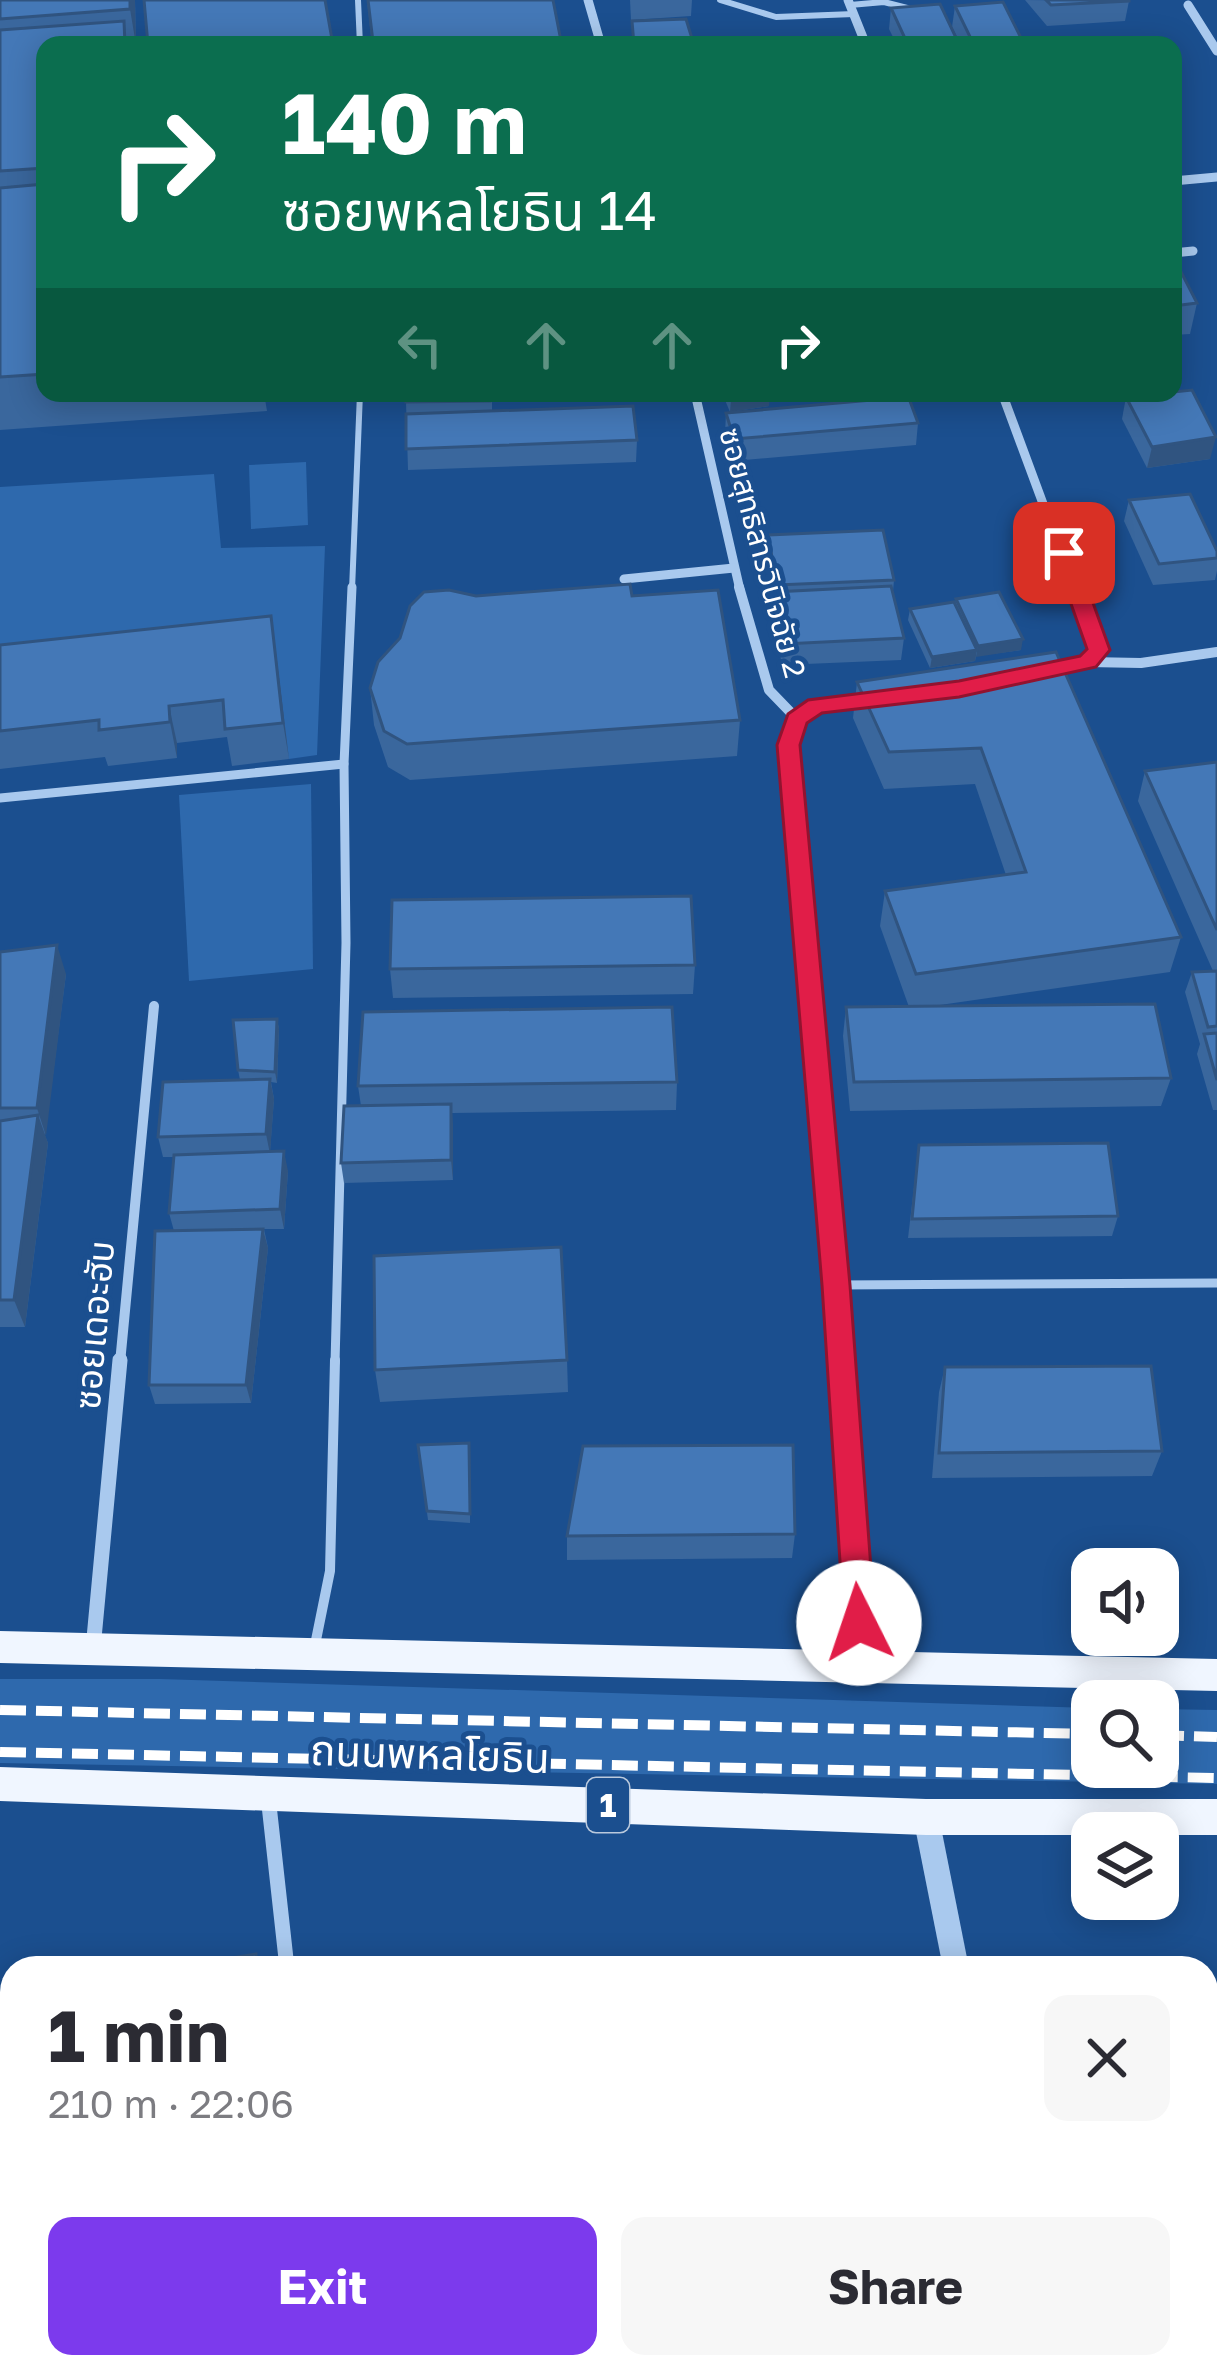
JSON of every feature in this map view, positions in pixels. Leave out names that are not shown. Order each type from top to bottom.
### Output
[{"type":"main road","points":[[0,1648],[1217,1675]]},
{"type":"main road","name":"ถนนพหลโยธิน","points":[[0,1784],[926,1817],[1217,1817]]},
{"type":"street","points":[[588,0],[598,36]]},
{"type":"street","points":[[1188,5],[1217,51]]},
{"type":"street","points":[[850,6],[862,36]]},
{"type":"street","points":[[1182,180],[1217,177]]},
{"type":"street","points":[[1182,252],[1193,251]]},
{"type":"street","name":"ซอยสุทธิสารวินิจฉัย 2","points":[[697,402],[734,568],[769,690],[796,719]]},
{"type":"street","points":[[1005,402],[1095,633],[1099,650],[1088,662]]},
{"type":"street","points":[[624,579],[734,568]]},
{"type":"street","points":[[1025,677],[1088,662],[1141,663],[1217,652]]},
{"type":"street","points":[[862,1668],[836,1285],[789,745],[796,719],[816,706],[892,697]]},
{"type":"street","name":"ซอยเดอะฮับ","points":[[93,1650],[154,1006]]},
{"type":"street","points":[[267,1793],[285,1956]]},
{"type":"street","points":[[926,1817],[954,1956]]},
{"type":"lane","points":[[358,0],[360,36]]},
{"type":"lane","points":[[720,0],[776,17],[884,2],[930,10]]},
{"type":"lane","points":[[311,1655],[324,1618],[330,1571],[346,943],[344,764],[360,402]]},
{"type":"lane","points":[[0,798],[344,764]]},
{"type":"lane","points":[[836,1285],[1217,1283]]},
{"type":"shaded area","points":[[306,462],[308,525],[251,529],[249,465]]},
{"type":"shaded area","points":[[214,474],[221,548],[325,546],[317,755],[289,759],[250,722],[0,700],[0,487]]},
{"type":"shaded area","points":[[311,784],[313,969],[189,981],[179,795]]},
{"type":"shaded area","points":[[0,1679],[160,1679],[1071,1707],[1071,1781],[0,1763]]},
{"type":"shaded area","points":[[1179,1709],[1217,1710],[1217,1784],[1179,1783]]},
{"type":"building","points":[[0,0],[130,0],[130,9],[0,19]]},
{"type":"building","points":[[144,0],[325,0],[331,36],[147,36]]},
{"type":"building","points":[[368,0],[553,0],[560,36],[372,36]]},
{"type":"building","points":[[1046,0],[1129,0],[1129,1],[1051,5]]},
{"type":"building","points":[[1003,2],[1020,36],[970,36],[955,6]]},
{"type":"building","points":[[940,4],[955,36],[904,36],[891,8]]},
{"type":"building","points":[[686,19],[691,36],[633,36],[632,21]]},
{"type":"building","points":[[124,21],[125,36],[36,36],[36,169],[0,171],[0,30]]},
{"type":"building","points":[[36,185],[36,375],[0,377],[0,188]]},
{"type":"building","points":[[1182,274],[1197,303],[1182,305]]},
{"type":"building","points":[[1192,390],[1216,437],[1152,447],[1129,402],[1182,402],[1182,391]]},
{"type":"building","points":[[910,402],[918,423],[734,439],[726,413]]},
{"type":"building","points":[[633,406],[637,440],[406,449],[406,414]]},
{"type":"building","points":[[1190,494],[1217,558],[1159,564],[1129,500]]},
{"type":"building","points":[[883,530],[894,580],[777,585],[768,535]]},
{"type":"building","points":[[630,584],[632,596],[718,590],[740,720],[407,744],[384,731],[370,688],[378,662],[400,638],[410,606],[424,592],[449,590],[476,596]]},
{"type":"building","points":[[891,586],[904,638],[784,644],[774,592]]},
{"type":"building","points":[[999,592],[1023,639],[978,646],[956,599]]},
{"type":"building","points":[[954,602],[977,650],[932,657],[910,609]]},
{"type":"building","points":[[271,616],[283,723],[225,729],[223,700],[169,706],[170,722],[99,730],[99,720],[0,731],[0,645]]},
{"type":"building","points":[[1056,652],[1181,937],[916,974],[885,891],[1026,872],[981,748],[889,752],[857,682]]},
{"type":"building","points":[[1217,762],[1217,930],[1145,771]]},
{"type":"building","points":[[691,896],[695,965],[390,969],[392,900]]},
{"type":"building","points":[[57,945],[37,1108],[0,1108],[0,952]]},
{"type":"building","points":[[1217,971],[1217,1026],[1208,1027],[1192,972]]},
{"type":"building","points":[[1155,1004],[1171,1078],[854,1082],[846,1007]]},
{"type":"building","points":[[672,1007],[677,1082],[358,1086],[363,1012]]},
{"type":"building","points":[[277,1019],[275,1072],[238,1070],[233,1020]]},
{"type":"building","points":[[1217,1033],[1217,1080],[1204,1034]]},
{"type":"building","points":[[270,1079],[266,1134],[158,1137],[163,1082]]},
{"type":"building","points":[[451,1104],[451,1160],[341,1163],[344,1106]]},
{"type":"building","points":[[38,1115],[14,1300],[0,1300],[0,1121]]},
{"type":"building","points":[[1108,1143],[1118,1216],[912,1219],[919,1145]]},
{"type":"building","points":[[284,1151],[280,1209],[169,1213],[174,1155]]},
{"type":"building","points":[[263,1229],[246,1385],[149,1385],[155,1231]]},
{"type":"building","points":[[561,1247],[567,1360],[375,1370],[374,1256]]},
{"type":"building","points":[[1151,1366],[1162,1451],[939,1453],[945,1367]]},
{"type":"building","points":[[469,1443],[470,1514],[427,1511],[418,1445]]},
{"type":"building","points":[[793,1445],[795,1534],[567,1536],[583,1446]]},
{"type":"railway","points":[[0,1710],[1071,1734]]},
{"type":"railway","points":[[1179,1736],[1217,1737]]},
{"type":"railway","points":[[0,1752],[1217,1778]]},
{"type":"route","points":[[859,1623],[836,1285],[789,745],[796,719],[816,706],[959,689],[1088,662],[1099,650],[1064,553]]}]
